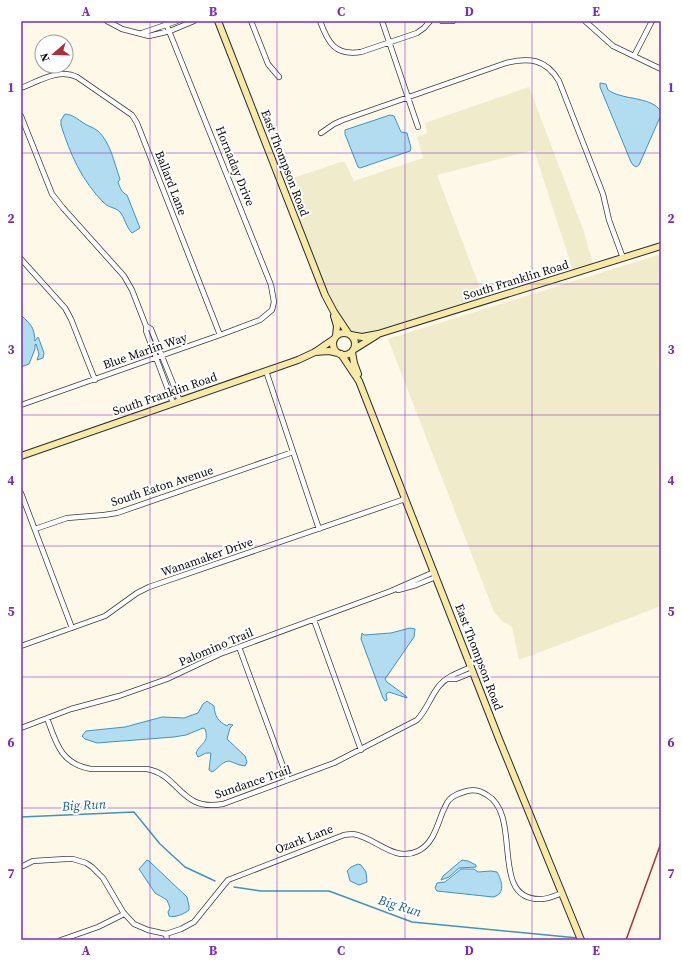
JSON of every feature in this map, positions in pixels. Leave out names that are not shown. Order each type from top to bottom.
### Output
[{"type":"main road","name":"East Thompson Road","points":[[218,21],[325,295],[334,312],[350,334]]},
{"type":"main road","name":"South Franklin Road","points":[[350,334],[362,337],[378,334],[661,246]]},
{"type":"main road","name":"East Thompson Road","points":[[334,312],[337,326],[335,338]]},
{"type":"main road","points":[[342,333],[350,334],[355,342],[353,351],[348,354],[340,353],[334,347],[335,338],[342,333]]},
{"type":"main road","name":"South Franklin Road","points":[[353,351],[378,334]]},
{"type":"main road","name":"South Franklin Road","points":[[21,456],[298,360],[315,352],[335,338]]},
{"type":"main road","name":"South Franklin Road","points":[[315,352],[329,351],[340,353]]},
{"type":"main road","name":"East Thompson Road","points":[[353,351],[359,381],[472,670],[581,940]]},
{"type":"main road","name":"East Thompson Road","points":[[340,353],[359,381]]},
{"type":"street","points":[[107,21],[122,29],[150,36],[170,31],[194,21]]},
{"type":"street","points":[[142,33],[166,23],[177,21]]},
{"type":"street","points":[[251,21],[268,64],[279,77]]},
{"type":"street","points":[[320,21],[329,41],[339,50],[345,52],[361,52],[417,32],[424,28],[430,21]]},
{"type":"street","points":[[382,21],[418,126]]},
{"type":"street","points":[[442,21],[453,21]]},
{"type":"street","points":[[585,21],[613,46],[661,69]]},
{"type":"street","points":[[634,56],[652,21]]},
{"type":"street","name":"Hornaday Drive","points":[[166,23],[271,285],[274,302],[272,310]]},
{"type":"street","points":[[321,133],[343,120],[515,61],[527,60],[540,62],[550,70],[559,81],[603,194],[623,258]]},
{"type":"street","name":"Ballard Lane","points":[[21,88],[63,73],[71,74],[127,110],[135,118],[220,336]]},
{"type":"street","points":[[21,116],[52,194],[124,276],[132,290],[146,326],[146,331],[156,358],[176,402]]},
{"type":"street","points":[[21,259],[64,308],[71,319],[95,380]]},
{"type":"street","name":"Blue Marlin Way","points":[[21,405],[220,336],[260,320],[272,310]]},
{"type":"street","points":[[146,326],[151,328],[162,356],[176,402]]},
{"type":"street","points":[[266,372],[319,529]]},
{"type":"street","name":"South Eaton Avenue","points":[[35,529],[68,518],[118,513],[293,452]]},
{"type":"street","points":[[21,493],[72,628]]},
{"type":"street","name":"Wanamaker Drive","points":[[21,646],[106,616],[137,593],[149,587],[405,499]]},
{"type":"street","name":"Palomino Trail","points":[[21,728],[71,709],[118,696],[167,679],[211,658],[390,591],[416,585],[435,574]]},
{"type":"street","points":[[314,620],[361,750]]},
{"type":"street","points":[[240,647],[288,780]]},
{"type":"street","name":"Sundance Trail","points":[[47,718],[60,750],[73,763],[91,768],[154,770],[161,774],[188,799],[203,805],[213,806],[223,804],[334,763],[361,750],[417,720],[424,714],[440,685],[447,679],[456,679],[472,670]]},
{"type":"street","name":"Ozark Lane","points":[[166,934],[182,929],[194,922],[228,880],[344,835],[352,834],[359,836],[395,853],[410,854],[418,851],[431,840],[448,801],[454,796],[471,790],[480,791],[488,795],[499,807],[506,832],[510,876],[515,888],[521,894],[539,900],[562,893]]},
{"type":"street","points":[[23,866],[33,862],[66,859],[73,859],[92,866],[103,878],[124,914],[134,924],[148,930],[166,934],[167,940]]},
{"type":"street","points":[[61,940],[98,927],[124,914]]},
{"type":"shaded area","points":[[529,87],[584,232],[594,267],[574,274],[534,150],[437,175],[485,301],[378,334],[351,335],[334,312],[281,182],[341,162],[345,162],[354,181],[423,158],[417,137],[427,133],[425,123]]},
{"type":"shaded area","points":[[661,254],[661,606],[519,660],[512,627],[502,621],[494,612],[388,339]]},
{"type":"water","points":[[600,83],[606,84],[608,90],[613,93],[647,101],[660,110],[661,115],[639,165],[636,167],[631,162],[600,87]]},
{"type":"water","points":[[65,114],[74,117],[98,131],[106,141],[120,179],[118,182],[122,192],[127,195],[140,228],[132,233],[120,212],[104,203],[89,186],[83,176],[68,146],[61,125],[61,120]]},
{"type":"water","points":[[390,115],[394,116],[401,132],[407,133],[411,148],[410,151],[360,168],[358,167],[345,134],[345,130]]},
{"type":"water","points":[[21,315],[31,326],[34,332],[35,341],[38,337],[44,353],[43,358],[37,360],[39,354],[36,344],[29,364],[21,367]]},
{"type":"water","points":[[410,628],[415,629],[414,637],[385,679],[407,698],[389,692],[386,694],[387,700],[385,701],[361,639],[362,633],[364,635],[391,633]]},
{"type":"water","points":[[207,701],[214,706],[216,716],[221,722],[227,726],[229,724],[233,725],[230,728],[227,739],[245,756],[247,762],[245,766],[229,761],[212,772],[209,770],[211,753],[206,753],[198,757],[196,753],[206,737],[205,729],[203,728],[186,735],[174,737],[97,743],[85,739],[82,736],[86,731],[125,727],[162,717],[184,718],[198,713],[203,704]]},
{"type":"water","points":[[147,860],[187,897],[189,910],[179,915],[169,916],[168,912],[170,908],[167,900],[155,893],[139,869]]},
{"type":"water","points":[[462,860],[476,865],[476,867],[459,868],[449,877],[441,880],[443,876]]},
{"type":"water","points":[[358,864],[361,865],[366,872],[367,882],[359,885],[350,881],[347,871],[351,867]]},
{"type":"water","points":[[461,869],[474,869],[478,872],[497,872],[502,887],[500,893],[493,897],[437,891],[435,888],[437,883],[445,882]]},
{"type":"waterway","name":"Big Run","points":[[21,817],[134,812],[160,844],[185,867],[215,881]]},
{"type":"waterway","name":"Big Run","points":[[234,887],[261,891],[329,891],[412,922],[578,938]]},
{"type":"railway","points":[[626,940],[661,843]]}]
